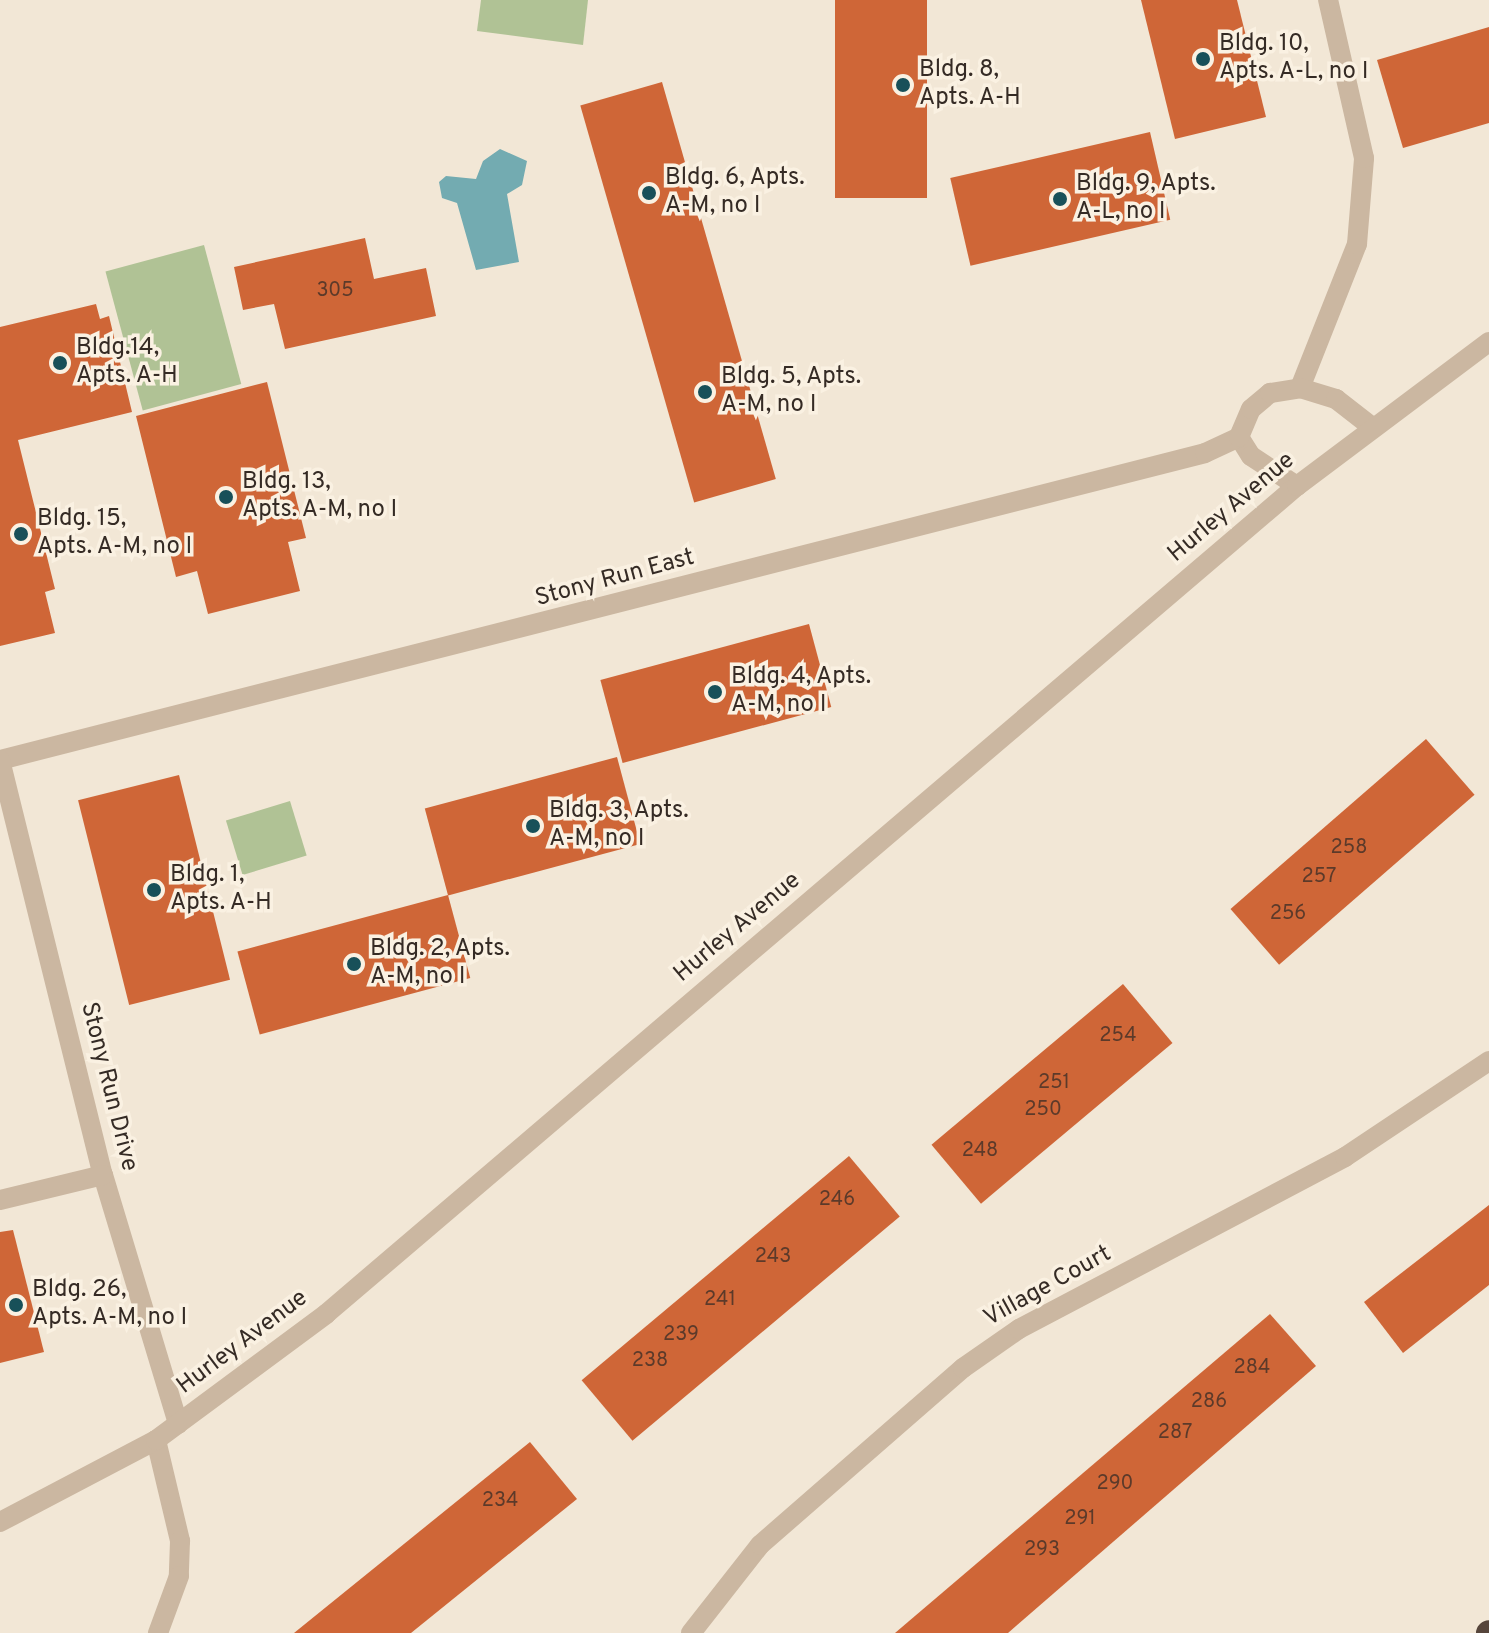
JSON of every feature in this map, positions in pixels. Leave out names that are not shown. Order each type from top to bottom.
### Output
[{"type":"street","points":[[1300,388],[1357,244],[1364,158],[1328,0]]},
{"type":"street","name":"Hurley Avenue","points":[[0,1522],[156,1440],[326,1314],[1297,486],[1489,342]]},
{"type":"street","points":[[1297,486],[1251,456],[1239,437],[1251,409],[1270,393],[1300,388],[1336,399],[1372,427]]},
{"type":"street","name":"Stony Run East","points":[[0,760],[590,614],[1205,453],[1239,437]]},
{"type":"street","name":"Stony Run Drive","points":[[0,760],[103,1175],[178,1424]]},
{"type":"street","name":"Village Court","points":[[691,1633],[760,1545],[963,1368],[1019,1329],[1345,1157],[1489,1061]]},
{"type":"street","points":[[0,1200],[103,1175]]},
{"type":"street","points":[[156,1440],[180,1541],[179,1576],[158,1633]]},
{"type":"green space","points":[[481,0],[588,0],[583,45],[477,31]]},
{"type":"green space","points":[[204,245],[241,384],[143,410],[105,271]]},
{"type":"green space","points":[[290,801],[307,856],[243,875],[226,821]]},
{"type":"water","points":[[500,149],[527,161],[522,185],[507,194],[519,262],[476,270],[457,203],[442,198],[439,182],[446,176],[476,179],[483,161]]},
{"type":"building","name":"Bldg. 8, Apts. A-H","points":[[835,0],[927,0],[927,198],[835,198]]},
{"type":"building","name":"Bldg. 10, Apts. A-L, no I","points":[[1141,0],[1237,0],[1266,117],[1175,139]]},
{"type":"building","points":[[1489,27],[1489,123],[1403,148],[1377,60]]},
{"type":"building","points":[[662,82],[776,479],[694,502],[580,105]]},
{"type":"building","name":"Bldg. 9, Apts. A-L, no I","points":[[1150,132],[1170,220],[970,266],[950,178]]},
{"type":"building","points":[[365,238],[374,279],[426,268],[436,316],[285,349],[274,304],[243,310],[234,267]]},
{"type":"building","name":"Bldg.14, Apts. A-H","points":[[96,304],[100,319],[109,316],[132,412],[18,440],[55,589],[45,592],[55,633],[0,646],[0,327]]},
{"type":"building","name":"Bldg. 13, Apts. A-M, no I","points":[[267,382],[306,538],[288,542],[300,591],[208,614],[197,571],[176,577],[136,416]]},
{"type":"building","name":"Bldg. 4, Apts. A-M, no I","points":[[809,624],[831,707],[623,763],[600,680]]},
{"type":"building","points":[[1426,739],[1475,795],[1279,965],[1231,909]]},
{"type":"building","name":"Bldg. 3, Apts. A-M, no I","points":[[617,757],[640,844],[448,895],[425,809]]},
{"type":"building","name":"Bldg. 1, Apts. A-H","points":[[179,775],[230,980],[129,1005],[78,800]]},
{"type":"building","name":"Bldg. 2, Apts. A-M, no I","points":[[448,895],[470,978],[260,1034],[237,951]]},
{"type":"building","points":[[1123,984],[1172,1043],[981,1204],[931,1145]]},
{"type":"building","points":[[849,1156],[900,1217],[632,1441],[582,1380]]},
{"type":"building","points":[[1489,1205],[1489,1285],[1403,1353],[1364,1302]]},
{"type":"building","name":"Bldg. 26, Apts. A-M, no I","points":[[13,1230],[44,1352],[0,1363],[0,1232]]},
{"type":"building","points":[[1270,1314],[1316,1366],[1008,1633],[895,1633]]},
{"type":"building","points":[[530,1442],[577,1499],[411,1633],[294,1633]]},
{"type":"place","name":"Bldg. 10, Apts. A-L, no I","points":[[1203,59]]},
{"type":"place","name":"Bldg. 8, Apts. A-H","points":[[903,85]]},
{"type":"place","name":"Bldg. 6, Apts. A-M, no I","points":[[649,193]]},
{"type":"place","name":"Bldg. 9, Apts. A-L, no I","points":[[1060,199]]},
{"type":"place","name":"Bldg.14, Apts. A-H","points":[[60,363]]},
{"type":"place","name":"Bldg. 5, Apts. A-M, no I","points":[[705,392]]},
{"type":"place","name":"Bldg. 13, Apts. A-M, no I","points":[[226,497]]},
{"type":"place","name":"Bldg. 15, Apts. A-M, no I","points":[[21,534]]},
{"type":"place","name":"Bldg. 4, Apts. A-M, no I","points":[[715,692]]},
{"type":"place","name":"Bldg. 3, Apts. A-M, no I","points":[[533,826]]},
{"type":"place","name":"Bldg. 1, Apts. A-H","points":[[154,890]]},
{"type":"place","name":"Bldg. 2, Apts. A-M, no I","points":[[354,964]]},
{"type":"place","name":"Bldg. 26, Apts. A-M, no I","points":[[16,1305]]}]
